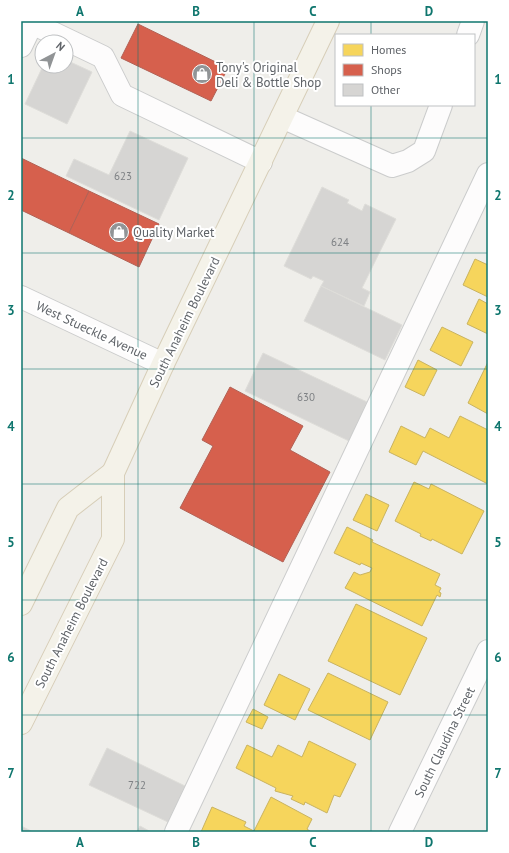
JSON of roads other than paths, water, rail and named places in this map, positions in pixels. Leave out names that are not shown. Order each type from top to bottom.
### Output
[{"type":"main road","name":"South Anaheim Boulevard","points":[[21,723],[113,539],[113,473],[163,364],[261,162],[324,23]]},
{"type":"main road","name":"South Anaheim Boulevard","points":[[21,604],[68,508],[113,473]]},
{"type":"street","points":[[468,34],[473,21]]},
{"type":"street","points":[[21,46],[32,22],[103,57],[122,95],[261,162]]},
{"type":"street","points":[[282,117],[392,166],[408,161],[424,151],[441,106]]},
{"type":"street","points":[[176,832],[488,174]]},
{"type":"street","name":"West Stueckle Avenue","points":[[21,297],[163,364]]},
{"type":"street","name":"South Claudina Street","points":[[400,832],[488,651]]},
{"type":"place","name":"Tony's Original Deli & Bottle Shop","points":[[202,74]]},
{"type":"place","name":"Quality Market","points":[[119,232]]}]
